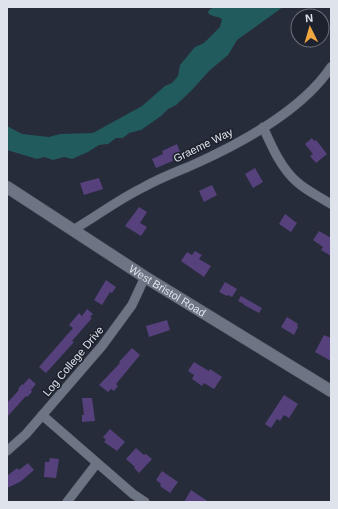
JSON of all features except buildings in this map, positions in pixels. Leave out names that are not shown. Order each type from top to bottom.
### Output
[{"type":"main road","name":"West Bristol Road","points":[[7,187],[145,277],[331,391]]},
{"type":"street","name":"Graeme Way","points":[[74,230],[143,187],[213,155],[249,136],[306,96],[324,77],[331,66]]},
{"type":"street","points":[[263,127],[276,154],[289,174],[304,188],[331,204]]},
{"type":"street","name":"Log College Drive","points":[[7,451],[26,434],[114,331],[132,305],[145,277]]},
{"type":"street","points":[[42,416],[145,502]]},
{"type":"street","points":[[67,502],[98,464]]},
{"type":"shaded area","points":[[214,7],[283,7],[237,40],[228,55],[209,71],[191,91],[176,105],[168,109],[161,116],[141,130],[129,133],[123,138],[116,138],[108,144],[99,145],[72,159],[64,157],[53,160],[44,157],[37,159],[7,150],[7,126],[22,134],[49,137],[60,134],[93,133],[142,106],[165,86],[172,83],[178,76],[180,65],[195,47],[204,43],[220,27],[222,19],[208,13],[209,10]]}]
